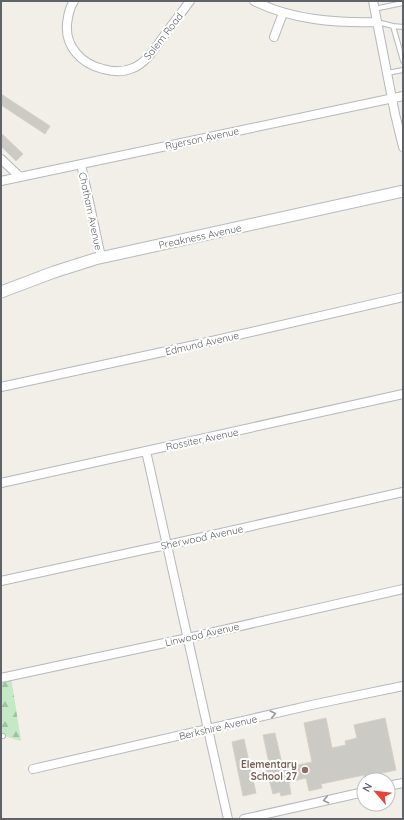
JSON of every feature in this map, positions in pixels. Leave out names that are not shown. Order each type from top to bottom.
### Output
[{"type":"main road","name":"Preakness Avenue","points":[[1,292],[54,272],[101,257],[403,191]]},
{"type":"street","name":"Salem Road","points":[[74,1],[71,5],[66,30],[72,48],[86,63],[96,68],[114,71],[128,70],[134,68],[142,62],[154,49],[190,1]]},
{"type":"street","points":[[254,1],[283,13],[310,19],[349,23],[377,22]]},
{"type":"street","points":[[373,5],[403,147]]},
{"type":"street","points":[[274,37],[283,13]]},
{"type":"street","name":"Ryerson Avenue","points":[[1,182],[403,96]]},
{"type":"street","points":[[1,159],[20,177]]},
{"type":"street","name":"Chatham Avenue","points":[[82,164],[101,257]]},
{"type":"street","name":"Edmund Avenue","points":[[1,387],[190,346],[403,297]]},
{"type":"street","name":"Rossiter Avenue","points":[[1,484],[403,394]]},
{"type":"street","points":[[146,451],[228,819]]},
{"type":"street","name":"Sherwood Avenue","points":[[1,581],[403,492]]},
{"type":"street","name":"Linwood Avenue","points":[[1,678],[188,638],[403,589]]},
{"type":"street","name":"Berkshire Avenue","points":[[33,769],[316,704],[403,686]]},
{"type":"street","points":[[244,819],[356,794]]},
{"type":"lane","points":[[373,5],[403,3]]},
{"type":"lane","points":[[377,22],[403,27]]},
{"type":"lane","points":[[393,26],[402,51],[403,61]]},
{"type":"lane","points":[[387,73],[403,70]]},
{"type":"green space","points":[[11,677],[21,741],[1,735],[1,679]]},
{"type":"building","points":[[1,94],[50,126],[45,134],[1,105]]},
{"type":"building","points":[[1,133],[23,154],[16,161],[1,146]]},
{"type":"building","points":[[326,718],[332,748],[346,745],[345,741],[357,738],[354,725],[385,718],[396,770],[387,772],[356,772],[356,777],[321,784],[322,788],[309,791],[306,778],[289,782],[291,794],[281,796],[280,792],[273,794],[265,764],[269,763],[263,735],[275,733],[283,768],[312,762],[304,723]]},
{"type":"building","points":[[244,739],[256,793],[243,796],[232,742]]},
{"type":"place","name":"Elementary School 27","points":[[305,770]]}]
